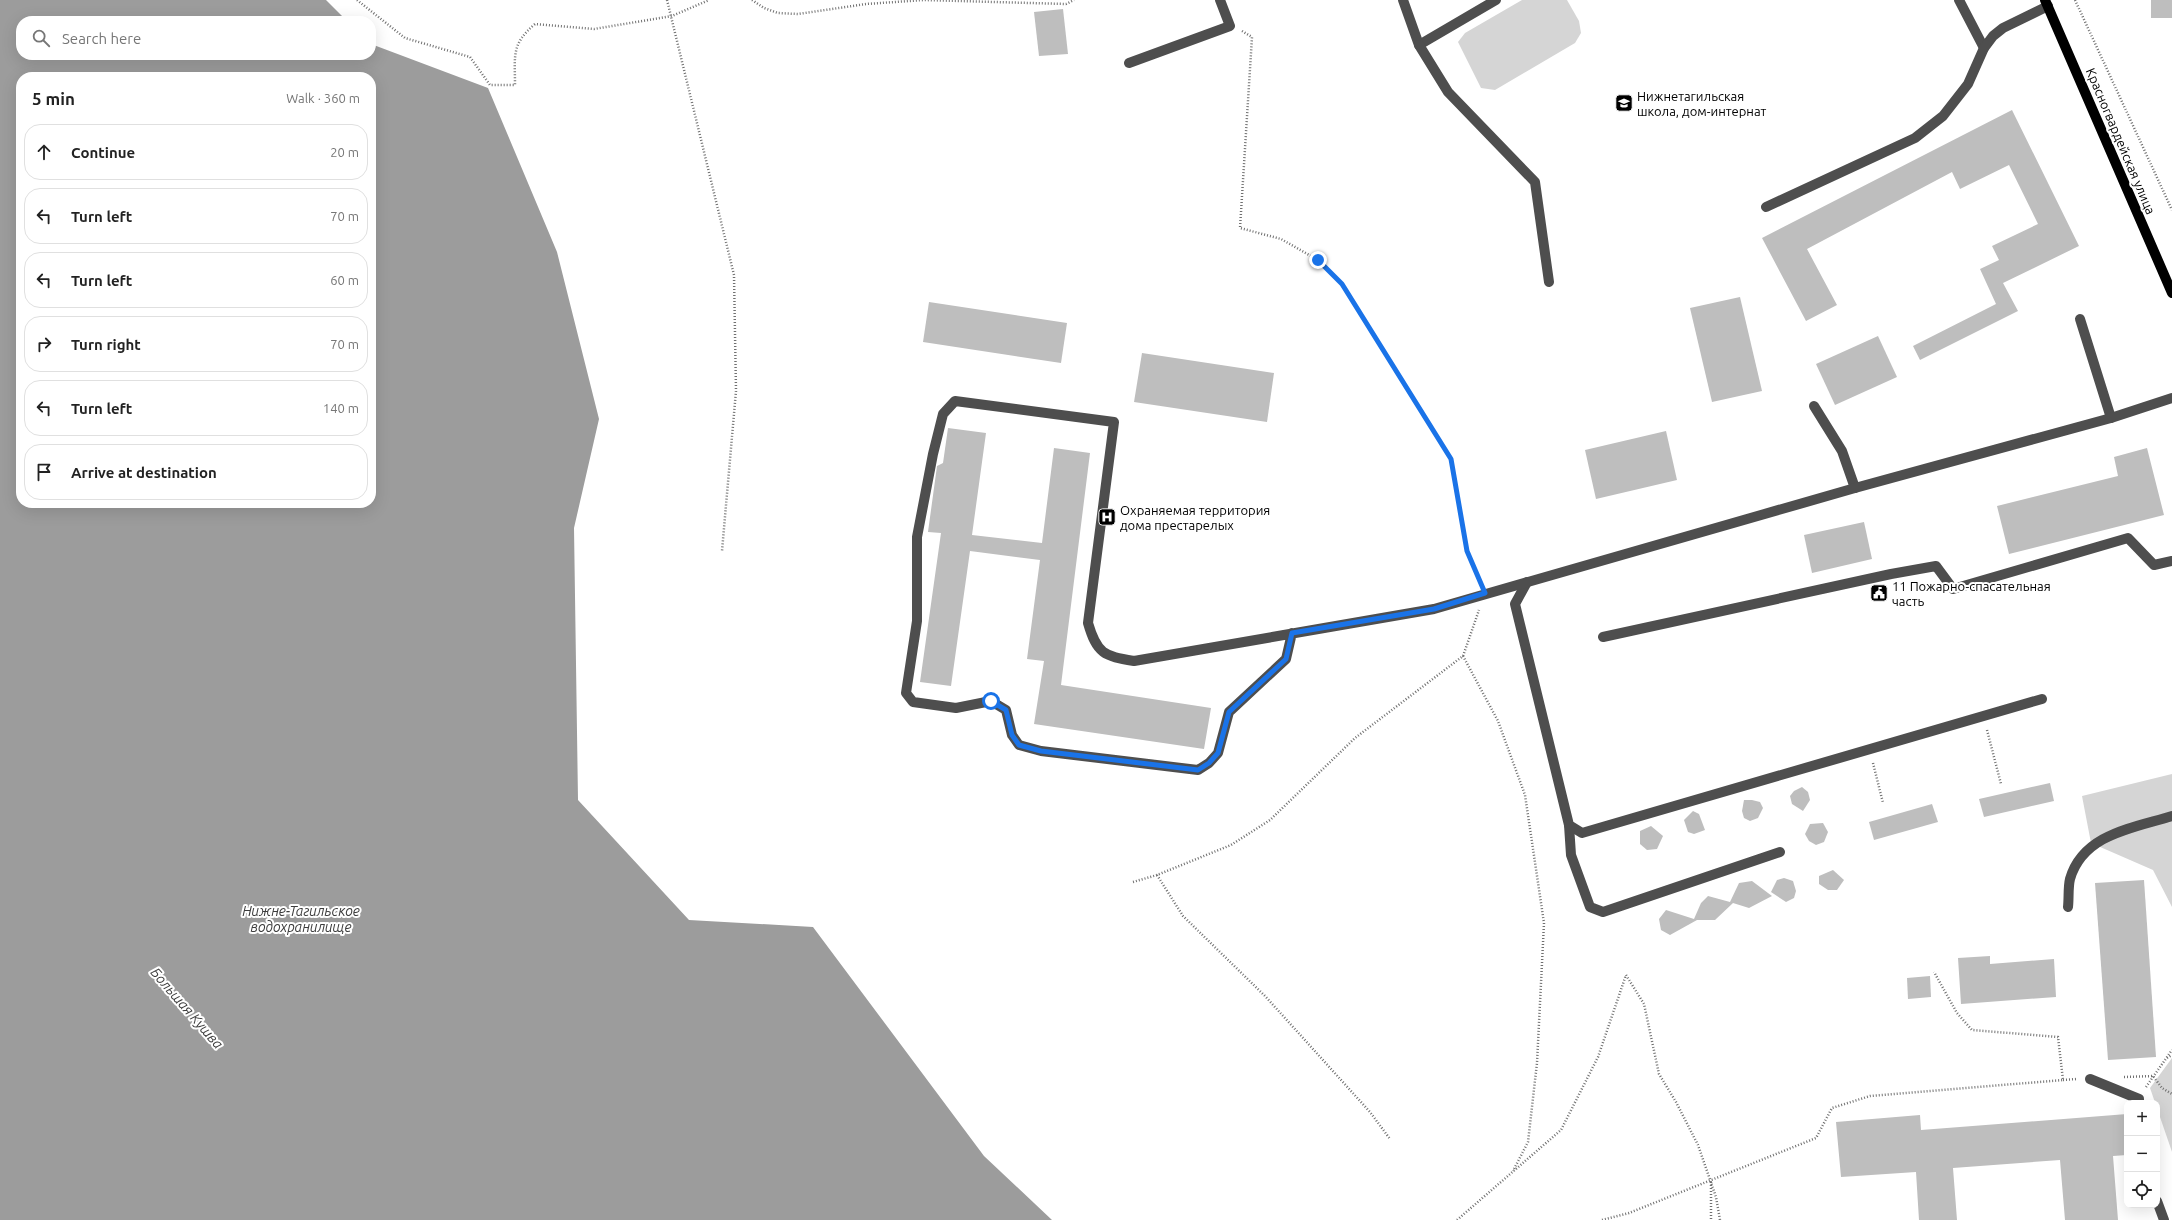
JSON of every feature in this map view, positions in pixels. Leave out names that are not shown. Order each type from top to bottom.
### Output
[{"type":"main road","name":"Красногвардейская улица","points":[[2047,3],[2172,293]]},
{"type":"street","points":[[1129,64],[1230,26],[1220,0]]},
{"type":"street","points":[[1402,0],[1419,45],[1448,92],[1535,182],[1549,282]]},
{"type":"street","points":[[1419,45],[1496,0]]},
{"type":"street","points":[[1959,0],[1984,48]]},
{"type":"street","points":[[1766,207],[1915,138],[1943,116],[1968,84],[1984,48],[2003,28],[2047,3]]},
{"type":"street","points":[[2080,319],[2111,418]]},
{"type":"street","points":[[1292,633],[1286,659],[1229,712],[1218,753],[1209,763],[1198,770],[1041,751],[1019,745],[1012,735],[1006,710],[991,701],[956,708],[913,702],[906,693],[917,621],[917,537],[933,454],[943,414],[955,401],[1114,422],[1088,623],[1093,641],[1110,657],[1134,661],[1292,633],[1434,609],[1485,593],[1855,488],[2111,418],[2172,398]]},
{"type":"street","points":[[1814,406],[1842,451],[1855,488]]},
{"type":"street","points":[[1603,637],[1936,566],[1953,590],[2128,538],[2154,565],[2172,561]]},
{"type":"street","points":[[1527,582],[1515,604],[1569,825],[1571,855],[1590,907],[1602,912],[1780,852]]},
{"type":"street","points":[[1569,825],[1582,833],[1869,748],[2042,699]]},
{"type":"street","points":[[2068,907],[2070,880],[2081,855],[2104,837],[2172,816]]},
{"type":"street","points":[[2090,1079],[2139,1100]]},
{"type":"street","points":[[2160,1208],[2164,1220]]},
{"type":"path","points":[[357,0],[405,38],[470,57],[490,85],[515,85],[515,54],[521,36],[535,24],[594,29],[672,16],[710,0]]},
{"type":"path","points":[[667,0],[734,275],[736,391],[722,551]]},
{"type":"path","points":[[752,0],[764,8],[778,13],[798,14],[866,4],[924,0],[1066,4],[1074,0]]},
{"type":"path","points":[[2075,0],[2172,210]]},
{"type":"path","points":[[1133,882],[1157,875],[1231,845],[1270,820],[1355,738],[1463,656],[1485,593],[1467,551],[1451,459],[1342,284],[1318,260],[1281,239],[1240,228],[1252,37],[1230,26]]},
{"type":"path","points":[[1463,656],[1498,720],[1524,795],[1544,923],[1537,1063],[1528,1142],[1513,1171]]},
{"type":"path","points":[[1983,716],[2001,784]]},
{"type":"path","points":[[1869,748],[1883,803]]},
{"type":"path","points":[[1157,875],[1183,916],[1265,996],[1370,1112],[1390,1140]]},
{"type":"path","points":[[1602,1220],[1629,1213],[1816,1138],[1832,1108],[1870,1096],[2063,1080],[2058,1037],[1972,1030],[1957,1013],[1934,972]]},
{"type":"path","points":[[1457,1220],[1560,1130],[1598,1057],[1626,975],[1644,1004],[1659,1074],[1676,1102],[1698,1145],[1716,1197],[1720,1220]]},
{"type":"path","points":[[2153,1076],[2172,1050]]},
{"type":"path","points":[[2166,1058],[2172,1055]]},
{"type":"path","points":[[1711,1180],[1711,1220]]},
{"type":"shaded area","points":[[1522,0],[1567,0],[1579,21],[1581,33],[1575,43],[1495,90],[1481,88],[1458,42],[1465,33]]},
{"type":"shaded area","points":[[2172,774],[2172,907],[2153,870],[2091,843],[2082,796]]},
{"type":"shaded area","points":[[2172,1058],[2172,1152],[2160,1117],[2160,1100],[2154,1100],[2150,1088]]},
{"type":"water","name":"Нижне-Тагильское водохранилище","points":[[0,0],[326,0],[342,16],[16,16],[16,60],[376,60],[376,46],[488,88],[557,252],[599,419],[574,528],[578,800],[689,920],[813,927],[984,1156],[1052,1220],[0,1220]]},
{"type":"building","points":[[2151,0],[2172,0],[2172,18],[2151,18]]},
{"type":"building","points":[[1063,9],[1068,54],[1039,56],[1034,12]]},
{"type":"building","points":[[2012,110],[2079,246],[2003,283],[2018,311],[1920,360],[1913,346],[1996,304],[1980,269],[1999,260],[1992,246],[2038,224],[2009,165],[1960,189],[1952,172],[1807,249],[1837,305],[1806,321],[1762,238]]},
{"type":"building","points":[[1740,297],[1762,391],[1712,402],[1690,308]]},
{"type":"building","points":[[929,302],[1067,323],[1061,363],[923,342]]},
{"type":"building","points":[[1878,336],[1897,377],[1835,405],[1816,364]]},
{"type":"building","points":[[1142,353],[1274,373],[1267,422],[1134,402]]},
{"type":"building","points":[[948,428],[986,433],[972,535],[1042,543],[1054,448],[1090,453],[1061,685],[1211,708],[1204,749],[1034,724],[1044,661],[1027,659],[1040,560],[970,551],[951,686],[920,682],[941,533],[928,532],[937,466],[943,463]]},
{"type":"building","points":[[1666,431],[1677,480],[1596,499],[1585,450]]},
{"type":"building","points":[[2147,448],[2164,515],[2009,554],[1997,506],[2118,476],[2114,457]]},
{"type":"building","points":[[1864,522],[1872,559],[1812,573],[1804,535]]},
{"type":"building","points":[[2050,783],[2054,801],[1984,817],[1979,799]]},
{"type":"building","points":[[1802,787],[1808,792],[1810,800],[1803,811],[1792,804],[1790,796],[1794,791]]},
{"type":"building","points":[[1744,800],[1760,802],[1763,808],[1758,818],[1750,821],[1744,818],[1742,811]]},
{"type":"building","points":[[1932,804],[1938,822],[1874,840],[1869,822]]},
{"type":"building","points":[[1693,811],[1699,814],[1705,830],[1694,834],[1688,832],[1684,820]]},
{"type":"building","points":[[1823,823],[1828,832],[1824,842],[1816,845],[1809,841],[1805,834],[1810,824]]},
{"type":"building","points":[[1651,826],[1663,836],[1657,849],[1647,850],[1640,844],[1640,831]]},
{"type":"building","points":[[1833,870],[1844,880],[1837,890],[1828,890],[1819,884],[1819,876]]},
{"type":"building","points":[[1784,878],[1793,881],[1796,891],[1794,898],[1786,902],[1771,892],[1777,880]]},
{"type":"building","points":[[2144,880],[2156,1057],[2108,1060],[2095,883]]},
{"type":"building","points":[[1752,881],[1772,896],[1749,908],[1733,903],[1715,920],[1697,920],[1670,935],[1661,930],[1659,919],[1666,910],[1694,919],[1701,903],[1708,896],[1730,902],[1739,883]]},
{"type":"building","points":[[1990,956],[1990,964],[2054,959],[2056,997],[1961,1004],[1958,958]]},
{"type":"building","points":[[1930,976],[1931,997],[1908,999],[1907,978]]},
{"type":"building","points":[[2124,1114],[2124,1155],[2113,1156],[2118,1220],[2065,1220],[2060,1160],[1953,1168],[1957,1220],[1919,1220],[1916,1172],[1841,1177],[1836,1122],[1920,1115],[1921,1130]]},
{"type":"place","name":"Нижнетагильская школа, дом-интернат","points":[[1624,103]]},
{"type":"place","name":"Охраняемая территория дома престарелых","points":[[1107,517]]},
{"type":"place","name":"11 Пожарно-спасательная часть","points":[[1879,593]]},
{"type":"route","points":[[991,701],[1006,710],[1012,735],[1019,745],[1041,751],[1198,770],[1209,763],[1218,753],[1229,712],[1286,659],[1292,633],[1434,609],[1485,593],[1467,551],[1451,459],[1342,284],[1318,260]]},
{"type":"water label","name":"Большая Кушва","points":[[187,1008]]}]
